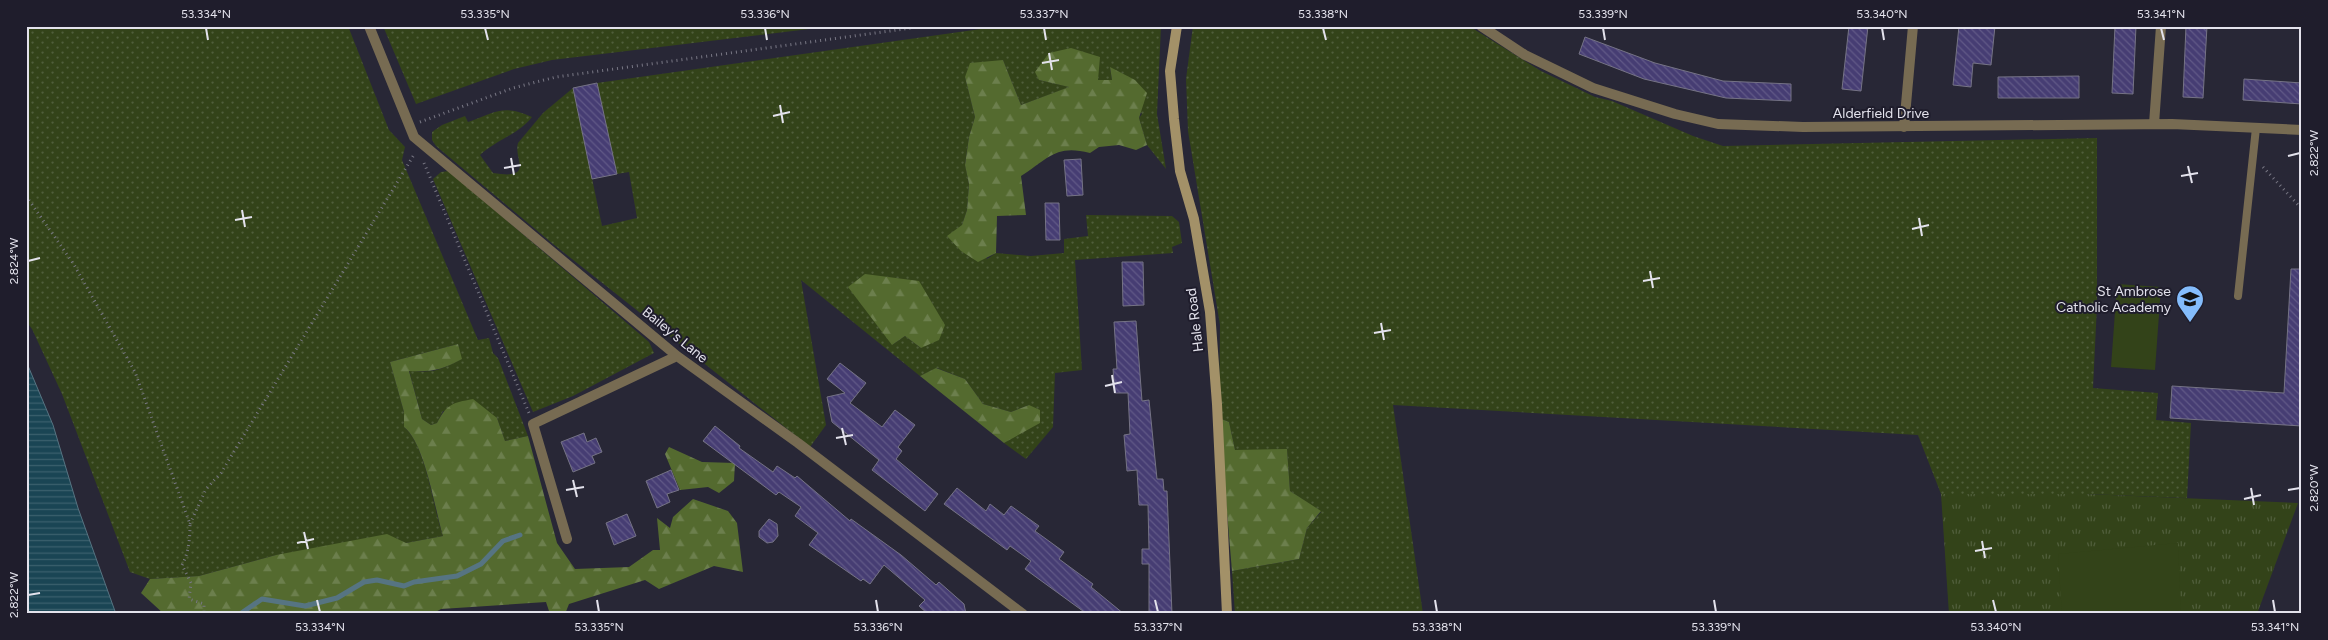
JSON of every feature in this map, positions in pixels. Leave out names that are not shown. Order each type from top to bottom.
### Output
[{"type":"street","name":"Bailey's Lane","points":[[369,26],[414,137],[677,356],[813,455],[1023,614]]},
{"type":"street","name":"Hale Road","points":[[1177,26],[1170,71],[1174,119],[1180,171],[1194,219],[1210,312],[1217,404],[1227,614]]},
{"type":"street","points":[[1904,126],[1913,26]]},
{"type":"street","points":[[2154,124],[2161,26]]},
{"type":"street","name":"Alderfield Drive","points":[[1482,27],[1525,56],[1594,88],[1675,114],[1718,124],[1803,127],[2154,124],[2302,130]]},
{"type":"street","points":[[567,539],[533,424],[677,356]]},
{"type":"lane","points":[[2238,296],[2256,128]]},
{"type":"path","points":[[409,126],[512,88],[556,77],[926,26]]},
{"type":"path","points":[[190,524],[206,489],[221,473],[418,148],[533,424]]},
{"type":"path","points":[[2260,163],[2302,209]]},
{"type":"path","points":[[26,196],[73,262],[135,372],[190,524],[190,539],[186,558],[182,565],[184,573],[191,583],[190,599],[204,604],[204,614]]},
{"type":"green space","points":[[26,26],[348,26],[389,130],[405,147],[402,160],[478,340],[489,338],[493,353],[498,358],[528,436],[505,441],[497,418],[443,411],[437,423],[431,425],[422,419],[409,370],[424,372],[454,363],[461,359],[458,344],[390,362],[404,412],[404,427],[412,436],[418,448],[443,536],[406,543],[276,555],[199,576],[150,579],[130,572],[62,394],[32,329],[26,321]]},
{"type":"green space","points":[[383,26],[834,26],[552,60],[514,69],[416,104]]},
{"type":"green space","points":[[1002,26],[1161,26],[1157,114],[1166,169],[1147,145],[1139,118],[1142,114],[1110,68],[1112,80],[1039,80],[1070,87],[1021,105],[1003,60],[965,77],[975,117],[969,137],[965,164],[969,184],[967,210],[962,225],[987,259],[996,253],[1031,256],[1064,253],[1064,239],[1088,236],[1086,215],[1172,216],[1179,222],[1182,243],[1172,247],[1173,253],[1075,260],[1082,370],[1055,373],[1053,427],[1026,459],[1004,443],[1012,438],[1029,405],[1011,412],[983,404],[965,379],[937,368],[920,376],[801,280],[826,425],[810,447],[553,244],[436,146],[432,140],[432,132],[442,125],[465,116],[468,122],[506,110],[532,117],[521,128],[480,155],[493,173],[514,174],[520,167],[518,143],[543,113],[573,88],[602,226],[637,218],[629,172],[617,174],[597,83]],"holes":[[[919,282],[921,348],[905,336],[892,345]]]},
{"type":"green space","points":[[1193,26],[1469,26],[1541,71],[1595,97],[1612,101],[1693,136],[1723,146],[2097,138],[2097,305],[2093,388],[2158,393],[2156,420],[2191,423],[2187,498],[2086,494],[1941,494],[1918,435],[1393,405],[1423,614],[1235,614],[1232,571],[1299,559],[1307,528],[1321,512],[1290,491],[1287,450],[1235,450],[1229,422],[1219,418],[1220,325],[1188,131],[1186,79]]},
{"type":"green space","points":[[1071,48],[1100,57],[1098,80],[1112,80],[1110,67],[1135,80],[1147,93],[1139,118],[1147,145],[1136,150],[1119,145],[1099,147],[1090,153],[1069,150],[1046,158],[1021,176],[1026,215],[997,216],[996,253],[978,262],[961,251],[947,236],[962,225],[967,210],[969,184],[965,165],[969,137],[975,117],[965,77],[970,63],[1003,60],[1021,105],[1069,87],[1039,80],[1035,72],[1049,53]]},
{"type":"green space","points":[[449,171],[649,342],[654,353],[573,396],[533,412],[433,179],[441,172]]},
{"type":"green space","points":[[865,274],[919,281],[945,325],[939,340],[921,348],[905,336],[892,345],[848,287]]},
{"type":"green space","points":[[2117,284],[2161,287],[2155,370],[2111,367]]},
{"type":"green space","points":[[458,344],[462,359],[437,370],[409,371],[422,419],[431,425],[437,423],[451,405],[473,399],[497,418],[505,441],[528,436],[557,543],[575,569],[629,567],[653,550],[660,550],[657,518],[670,528],[673,517],[693,499],[728,511],[737,523],[743,572],[714,566],[659,589],[645,580],[569,604],[565,614],[550,614],[546,602],[441,609],[432,614],[164,614],[141,593],[150,579],[199,576],[276,555],[387,534],[406,543],[443,536],[418,447],[404,427],[404,412],[390,362]]},
{"type":"green space","points":[[936,368],[965,379],[983,404],[1011,412],[1029,405],[1040,410],[1040,423],[1004,443],[920,376]]},
{"type":"green space","points":[[1219,418],[1229,422],[1235,450],[1287,449],[1290,491],[1321,511],[1307,528],[1299,559],[1232,571]]},
{"type":"green space","points":[[669,447],[702,462],[735,463],[734,481],[719,493],[708,487],[680,490],[665,454]]},
{"type":"green space","points":[[1941,494],[2086,494],[2298,503],[2257,614],[1949,614]]},
{"type":"green space","points":[[2178,543],[2181,612],[2062,614],[2058,554]]},
{"type":"water","points":[[26,361],[53,425],[78,508],[116,614],[26,614]]},
{"type":"building","points":[[1849,26],[1868,26],[1861,91],[1842,89]]},
{"type":"building","points":[[1959,26],[1995,26],[1991,65],[1973,63],[1971,87],[1953,85]]},
{"type":"building","points":[[2115,26],[2136,26],[2133,94],[2112,93]]},
{"type":"building","points":[[2186,26],[2207,26],[2203,98],[2183,97]]},
{"type":"building","points":[[1585,37],[1655,63],[1723,81],[1791,84],[1791,101],[1726,98],[1644,79],[1579,54]]},
{"type":"building","points":[[2079,76],[2079,98],[1998,98],[1998,77]]},
{"type":"building","points":[[2244,79],[2302,83],[2302,104],[2243,100]]},
{"type":"building","points":[[597,83],[617,174],[592,179],[573,88]]},
{"type":"building","points":[[1081,159],[1083,195],[1067,196],[1064,160]]},
{"type":"building","points":[[1045,203],[1059,203],[1060,240],[1046,240]]},
{"type":"building","points":[[1122,262],[1143,262],[1144,305],[1123,306]]},
{"type":"building","points":[[2291,269],[2302,269],[2302,426],[2170,418],[2172,386],[2284,393]]},
{"type":"building","points":[[1136,321],[1142,401],[1149,400],[1157,479],[1163,479],[1164,491],[1167,491],[1172,614],[1149,614],[1149,564],[1142,564],[1142,549],[1149,549],[1148,505],[1139,505],[1137,470],[1127,471],[1124,435],[1130,434],[1128,393],[1115,393],[1113,369],[1117,369],[1114,322]]},
{"type":"building","points":[[840,363],[866,383],[850,403],[882,427],[895,410],[915,425],[898,447],[902,451],[896,459],[938,494],[925,511],[872,470],[879,460],[832,422],[827,397],[845,393],[827,379]]},
{"type":"building","points":[[715,426],[740,446],[739,448],[773,472],[777,466],[795,478],[797,476],[850,521],[851,519],[901,555],[936,585],[939,582],[964,604],[966,614],[928,614],[919,606],[925,600],[884,565],[870,584],[863,579],[861,581],[809,545],[818,533],[795,516],[801,507],[779,492],[776,495],[703,441]]},
{"type":"building","points":[[584,433],[587,442],[596,438],[602,452],[592,456],[595,463],[573,472],[561,442]]},
{"type":"building","points":[[671,470],[679,490],[667,494],[670,502],[657,508],[646,481]]},
{"type":"building","points":[[957,488],[986,511],[990,504],[1004,515],[1011,506],[1039,526],[1035,531],[1064,552],[1059,559],[1093,584],[1091,587],[1124,614],[1087,614],[1025,569],[1031,561],[1010,546],[1007,550],[944,504]]},
{"type":"building","points":[[627,514],[636,536],[614,545],[606,523]]},
{"type":"building","points":[[769,519],[777,524],[778,536],[773,542],[767,543],[759,537],[759,531]]},
{"type":"waterway","points":[[240,614],[262,599],[305,606],[337,598],[364,582],[377,580],[404,586],[414,582],[457,576],[481,564],[503,541],[520,535]]},
{"type":"place","name":"St Ambrose Catholic Academy","points":[[2190,323]]}]
